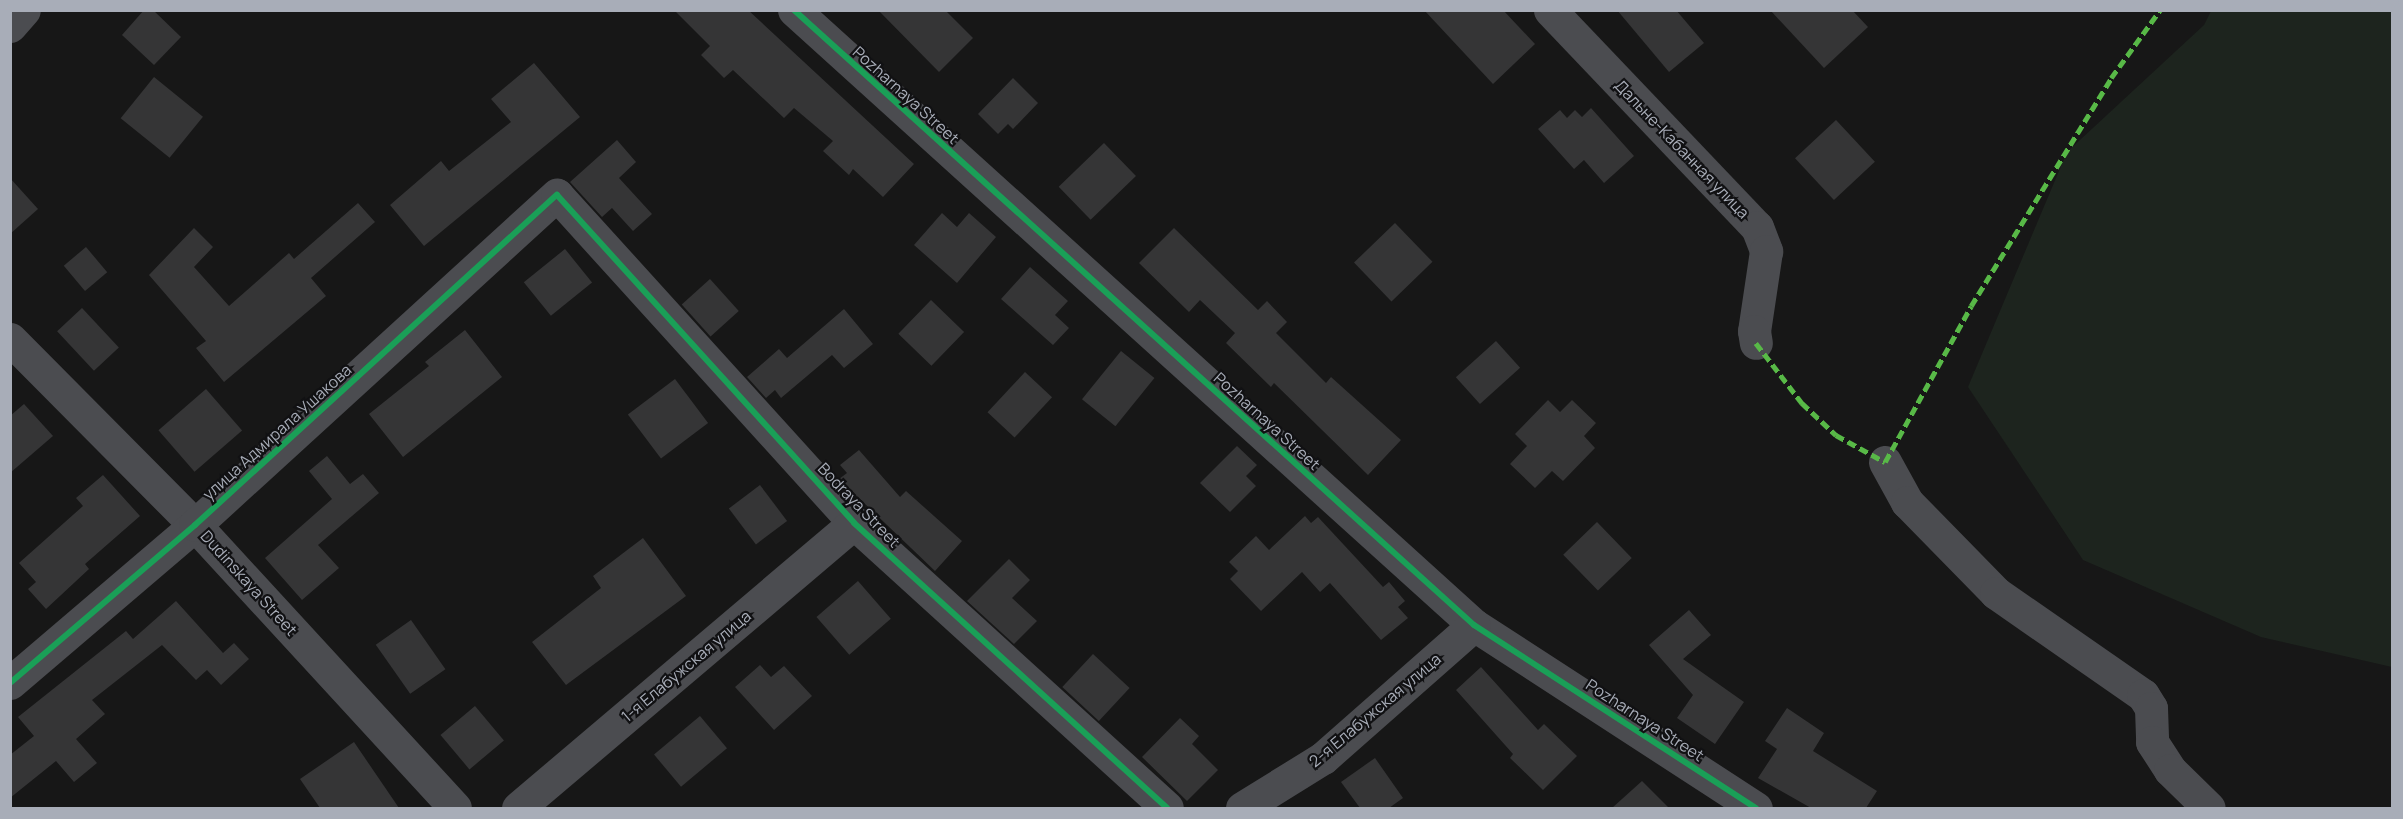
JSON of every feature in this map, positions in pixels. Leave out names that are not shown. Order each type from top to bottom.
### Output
[{"type":"street","points":[[10,26],[24,10]]},
{"type":"street","name":"Pozharnaya Street","points":[[794,10],[1474,625],[1756,808]]},
{"type":"street","name":"Дальне-Кабанная улица","points":[[1550,10],[1756,227],[1766,251],[1754,331],[1756,343]]},
{"type":"street","name":"Bodraya Street","points":[[557,195],[854,523],[1167,808]]},
{"type":"street","name":"улица Адмирала Ушакова","points":[[10,683],[195,525],[557,195]]},
{"type":"street","name":"Dudinskaya Street","points":[[10,339],[195,525],[455,808]]},
{"type":"street","points":[[1885,462],[1907,502],[1996,593],[2143,695],[2151,708],[2152,741],[2170,770],[2209,808]]},
{"type":"street","name":"1-я Елабужская улица","points":[[518,808],[854,523]]},
{"type":"street","name":"2-я Елабужская улица","points":[[1242,808],[1323,758],[1474,625]]},
{"type":"shaded area","points":[[2211,11],[2392,11],[2392,667],[2261,637],[2083,560],[1968,387],[2067,152],[2204,25]]},
{"type":"building","points":[[144,10],[153,10],[181,37],[154,65],[122,35]]},
{"type":"building","points":[[674,10],[748,10],[914,164],[883,197],[853,169],[849,175],[823,151],[833,141],[794,108],[784,118],[733,70],[724,78],[701,55],[710,46]]},
{"type":"building","points":[[878,10],[945,10],[973,38],[939,72]]},
{"type":"building","points":[[1424,10],[1503,10],[1535,44],[1493,84]]},
{"type":"building","points":[[1617,10],[1676,10],[1704,43],[1669,72]]},
{"type":"building","points":[[1770,10],[1852,10],[1868,27],[1824,68]]},
{"type":"building","points":[[534,63],[580,117],[424,246],[390,205],[441,161],[449,171],[511,122],[491,99]]},
{"type":"building","points":[[154,77],[203,117],[170,158],[121,118]]},
{"type":"building","points":[[1013,78],[1038,103],[1013,129],[1008,124],[998,134],[978,114]]},
{"type":"building","points":[[1591,108],[1634,156],[1604,183],[1584,160],[1574,169],[1538,129],[1560,110],[1567,118],[1575,110],[1582,117]]},
{"type":"building","points":[[1836,120],[1875,162],[1834,200],[1795,158]]},
{"type":"building","points":[[617,140],[636,162],[619,178],[652,214],[633,231],[612,208],[602,217],[570,182]]},
{"type":"building","points":[[1104,143],[1136,176],[1091,220],[1059,187]]},
{"type":"building","points":[[10,178],[38,209],[10,234]]},
{"type":"building","points":[[358,203],[375,222],[311,278],[326,296],[224,382],[196,348],[206,341],[149,275],[194,228],[213,247],[194,267],[229,306],[289,253],[294,259]]},
{"type":"building","points":[[942,213],[957,227],[969,213],[996,237],[957,283],[914,245]]},
{"type":"building","points":[[1395,223],[1433,262],[1392,301],[1354,263]]},
{"type":"building","points":[[1174,228],[1258,310],[1267,301],[1287,322],[1276,333],[1326,383],[1331,377],[1401,440],[1368,475],[1274,383],[1271,387],[1226,343],[1235,333],[1200,300],[1189,312],[1139,263]]},
{"type":"building","points":[[86,247],[107,272],[85,291],[64,266]]},
{"type":"building","points":[[565,249],[592,282],[551,316],[524,282]]},
{"type":"building","points":[[1030,267],[1068,301],[1055,315],[1069,328],[1053,345],[1001,299]]},
{"type":"building","points":[[710,279],[739,311],[711,336],[682,304]]},
{"type":"building","points":[[931,300],[964,332],[931,366],[898,334]]},
{"type":"building","points":[[82,308],[119,347],[94,371],[57,331]]},
{"type":"building","points":[[844,309],[873,344],[844,368],[832,355],[781,398],[775,390],[766,398],[747,377],[779,349],[787,358]]},
{"type":"building","points":[[465,330],[502,377],[403,457],[369,414],[429,366],[425,362]]},
{"type":"building","points":[[1496,341],[1520,368],[1480,404],[1456,377]]},
{"type":"building","points":[[1121,351],[1154,378],[1115,426],[1082,399]]},
{"type":"building","points":[[1025,372],[1052,397],[1015,437],[987,412]]},
{"type":"building","points":[[675,379],[708,423],[661,458],[628,415]]},
{"type":"building","points":[[206,389],[242,431],[195,472],[158,430]]},
{"type":"building","points":[[1548,400],[1560,412],[1572,400],[1596,423],[1584,436],[1595,448],[1563,481],[1552,471],[1535,488],[1510,464],[1527,446],[1515,434]]},
{"type":"building","points":[[24,404],[53,436],[10,473],[10,416]]},
{"type":"building","points":[[1237,446],[1257,465],[1246,476],[1256,486],[1230,512],[1200,483]]},
{"type":"building","points":[[859,450],[900,497],[906,491],[962,541],[935,571],[839,479],[847,473],[840,465]]},
{"type":"building","points":[[327,456],[350,484],[363,474],[379,493],[318,545],[339,568],[302,600],[265,558],[332,499],[309,471]]},
{"type":"building","points":[[103,475],[140,516],[85,564],[89,569],[46,609],[28,589],[36,582],[19,563],[83,506],[76,498]]},
{"type":"building","points":[[760,485],[787,521],[756,544],[729,508]]},
{"type":"building","points":[[1305,516],[1311,523],[1318,517],[1383,587],[1389,582],[1405,601],[1398,607],[1408,618],[1381,640],[1330,583],[1320,592],[1302,572],[1261,611],[1230,579],[1238,571],[1229,562],[1256,536],[1269,550]]},
{"type":"building","points":[[1597,522],[1632,558],[1598,591],[1563,555]]},
{"type":"building","points":[[643,538],[686,596],[566,685],[532,642],[601,588],[593,576]]},
{"type":"building","points":[[1009,559],[1030,580],[1012,598],[1037,621],[1014,644],[967,601]]},
{"type":"building","points":[[858,581],[891,619],[849,655],[816,617]]},
{"type":"building","points":[[176,601],[223,653],[234,643],[249,659],[221,685],[207,670],[196,680],[162,645],[92,700],[105,714],[76,739],[97,763],[74,782],[56,761],[10,798],[10,755],[34,736],[18,717],[126,631],[133,639]]},
{"type":"building","points":[[1689,610],[1711,635],[1683,659],[1744,702],[1715,744],[1677,718],[1693,695],[1649,645]]},
{"type":"building","points":[[411,620],[445,669],[410,694],[376,645]]},
{"type":"building","points":[[1093,654],[1130,688],[1099,721],[1062,687]]},
{"type":"building","points":[[760,665],[771,677],[784,666],[812,696],[774,730],[735,687]]},
{"type":"building","points":[[1481,667],[1538,730],[1544,724],[1577,756],[1543,790],[1510,758],[1513,754],[1456,690]]},
{"type":"building","points":[[475,706],[504,740],[469,769],[441,735]]},
{"type":"building","points":[[1787,708],[1824,733],[1813,751],[1877,791],[1866,808],[1811,808],[1758,778],[1777,749],[1765,741]]},
{"type":"building","points":[[700,716],[727,748],[681,787],[654,755]]},
{"type":"building","points":[[1180,718],[1199,736],[1192,744],[1218,770],[1187,801],[1142,757]]},
{"type":"building","points":[[354,742],[399,808],[320,808],[300,779]]},
{"type":"building","points":[[1375,758],[1403,798],[1389,808],[1360,808],[1341,782]]},
{"type":"building","points":[[1642,781],[1669,808],[1612,808]]},
{"type":"marked path","points":[[1756,343],[1802,403],[1836,435],[1885,462],[1971,306],[2111,78],[2160,10]]},
{"type":"cycle path","points":[[794,10],[1474,625],[1756,808]]},
{"type":"cycle path","points":[[10,683],[195,525],[557,195],[854,523],[1167,808]]}]
